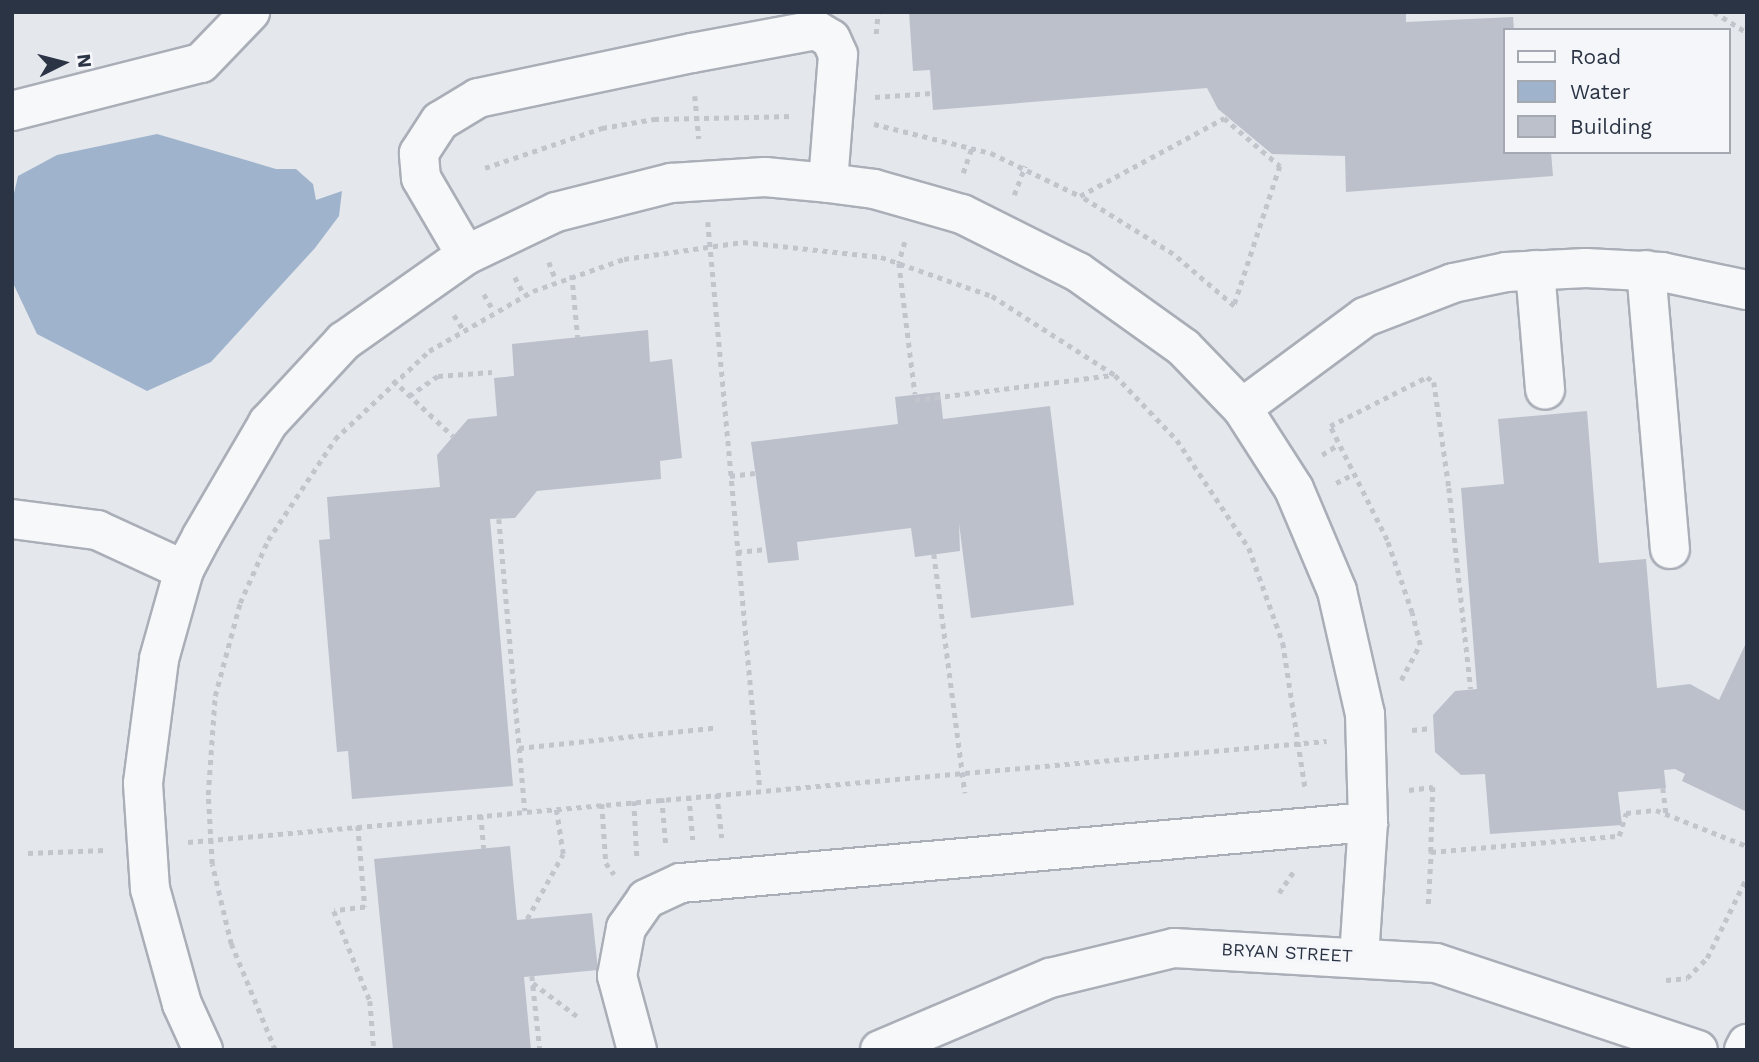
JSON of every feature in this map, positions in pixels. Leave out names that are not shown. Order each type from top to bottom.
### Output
[{"type":"street","points":[[12,111],[201,63],[250,12]]},
{"type":"street","points":[[466,255],[421,178],[419,153],[440,121],[478,98],[692,52],[817,30],[831,38],[838,55],[828,183]]},
{"type":"street","points":[[203,1050],[182,1004],[150,889],[144,783],[159,659],[184,570],[268,423],[344,341],[466,255],[556,212],[671,183],[765,177],[828,183],[874,189],[962,214],[1078,272],[1184,348],[1242,408],[1294,489],[1337,591],[1365,714],[1368,822],[1359,956]]},
{"type":"street","points":[[1242,408],[1365,317],[1453,284],[1535,270],[1646,271],[1747,290]]},
{"type":"street","points":[[1535,270],[1545,390]]},
{"type":"street","points":[[1646,271],[1670,549]]},
{"type":"street","points":[[12,519],[97,530],[184,570]]},
{"type":"street","points":[[638,1050],[617,976],[626,928],[646,903],[681,883],[1368,822]]},
{"type":"street","name":"BRYAN STREET","points":[[880,1050],[1050,978],[1174,948],[1359,956],[1436,963],[1698,1050]]},
{"type":"street","points":[[1744,1050],[1747,1044]]},
{"type":"path","points":[[1714,12],[1747,33]]},
{"type":"path","points":[[694,81],[700,150]]},
{"type":"path","points":[[932,93],[870,98],[872,124],[992,153],[1080,196],[1173,254],[1234,306],[1280,166],[1224,118],[1080,196]]},
{"type":"path","points":[[485,167],[602,128],[697,116],[800,117]]},
{"type":"path","points":[[708,211],[760,789]]},
{"type":"path","points":[[275,1050],[230,944],[209,840],[215,696],[240,603],[268,540],[304,483],[335,439],[393,380],[471,324],[572,275],[624,259],[710,246],[788,243],[899,263],[992,296],[1115,375],[1177,440],[1248,548],[1283,643],[1302,743],[1304,828],[1301,858],[1279,893]]},
{"type":"path","points":[[899,263],[915,397],[1115,375]]},
{"type":"path","points":[[572,275],[578,338]]},
{"type":"path","points":[[410,396],[438,376],[492,372]]},
{"type":"path","points":[[1396,689],[1420,645],[1387,540],[1330,426],[1427,377],[1434,382],[1449,488],[1471,689]]},
{"type":"path","points":[[393,380],[453,436]]},
{"type":"path","points":[[730,477],[755,473]]},
{"type":"path","points":[[499,519],[525,811]]},
{"type":"path","points":[[737,552],[767,549]]},
{"type":"path","points":[[934,554],[960,773],[965,793]]},
{"type":"path","points":[[1408,720],[1412,730],[1408,743]]},
{"type":"path","points":[[519,748],[714,728]]},
{"type":"path","points":[[1412,730],[1432,728]]},
{"type":"path","points":[[209,840],[1331,740]]},
{"type":"path","points":[[1401,779],[1401,791],[1433,787],[1428,904]]},
{"type":"path","points":[[1663,788],[1666,813]]},
{"type":"path","points":[[634,801],[638,861],[646,903]]},
{"type":"path","points":[[602,804],[606,863],[646,903]]},
{"type":"path","points":[[527,919],[563,854],[556,808]]},
{"type":"path","points":[[1431,852],[1619,836],[1626,813],[1666,813],[1747,846]]},
{"type":"path","points":[[481,816],[484,849]]},
{"type":"path","points":[[358,827],[365,907],[334,911],[370,1001],[374,1050]]},
{"type":"path","points":[[28,853],[110,850]]},
{"type":"path","points":[[1666,980],[1687,978],[1707,958],[1747,877]]},
{"type":"path","points":[[532,976],[540,1050]]},
{"type":"path","points":[[533,983],[577,1016]]},
{"type":"water","points":[[157,134],[276,169],[296,169],[313,184],[316,200],[342,191],[339,216],[315,248],[211,362],[147,391],[37,334],[12,281],[12,202],[18,176],[57,155]]},
{"type":"building","points":[[909,12],[1406,12],[1406,22],[1513,17],[1514,28],[1504,28],[1504,154],[1551,154],[1553,176],[1346,192],[1345,156],[1272,154],[1218,109],[1207,88],[933,110],[930,70],[913,71]]},
{"type":"building","points":[[648,330],[650,362],[672,359],[682,458],[660,461],[661,479],[537,491],[515,518],[490,519],[513,786],[352,799],[348,751],[337,752],[319,540],[330,539],[327,497],[440,487],[437,455],[468,419],[497,416],[494,378],[514,376],[512,344]]},
{"type":"building","points":[[940,392],[943,419],[1050,406],[1074,605],[971,618],[959,523],[960,551],[915,557],[911,528],[797,542],[799,560],[768,563],[751,442],[898,424],[895,397]]},
{"type":"building","points":[[1587,411],[1599,563],[1646,559],[1657,688],[1690,684],[1719,700],[1747,641],[1747,812],[1682,781],[1685,774],[1675,769],[1664,770],[1666,788],[1618,792],[1622,825],[1490,834],[1485,774],[1461,775],[1435,752],[1433,715],[1455,691],[1477,689],[1461,488],[1504,484],[1498,419]]},
{"type":"building","points":[[510,846],[517,920],[592,913],[598,970],[524,977],[531,1050],[393,1050],[374,859]]}]
